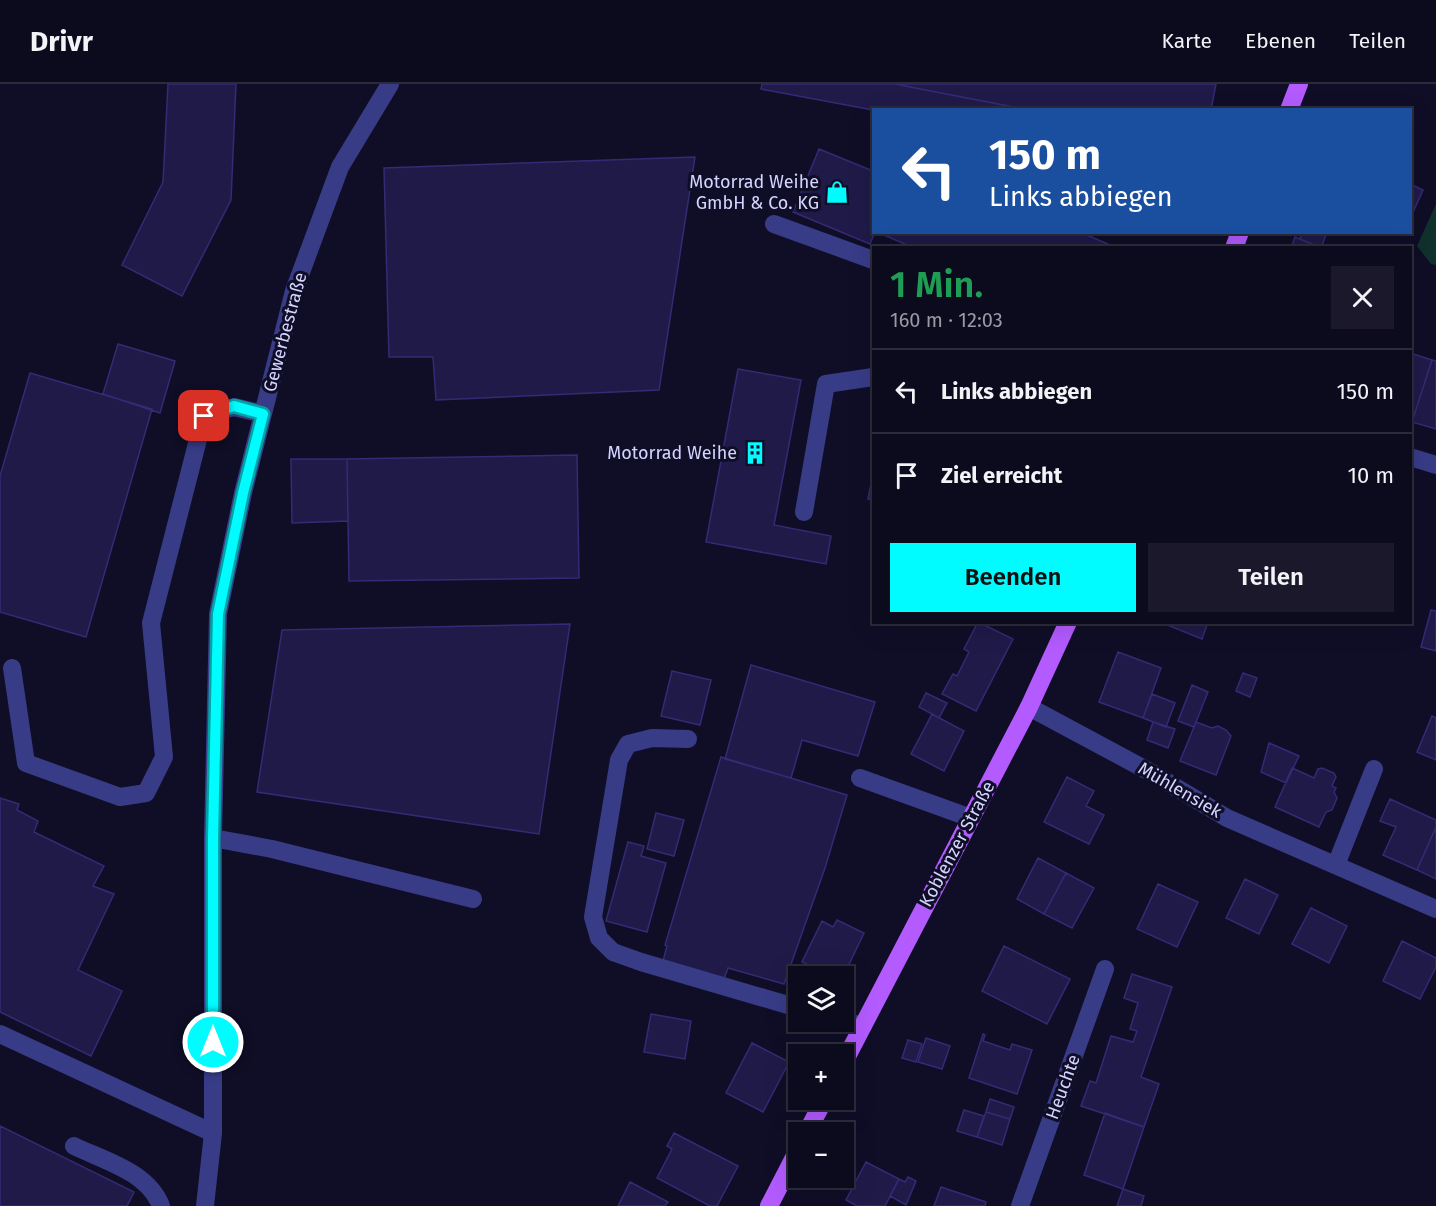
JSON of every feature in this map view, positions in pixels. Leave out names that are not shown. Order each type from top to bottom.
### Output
[{"type":"main road","points":[[1290,108],[1299,84]]},
{"type":"main road","name":"Koblenzer Straße","points":[[853,1044],[1029,707],[1067,624]]},
{"type":"main road","points":[[769,1206],[788,1169]]},
{"type":"street","name":"Gewerbestraße","points":[[205,1206],[213,1132],[213,838],[218,614],[243,493],[294,291],[340,167],[390,84]]},
{"type":"street","points":[[774,224],[872,260]]},
{"type":"street","points":[[804,512],[826,384],[872,377]]},
{"type":"street","points":[[12,668],[26,763],[120,797],[146,793],[164,757],[151,623],[204,416],[234,406],[263,414]]},
{"type":"street","points":[[1412,458],[1436,465]]},
{"type":"street","name":"Mühlensiek","points":[[1029,707],[1152,773],[1227,818],[1436,909]]},
{"type":"street","points":[[688,739],[652,738],[628,744],[619,760],[593,917],[599,938],[613,952],[640,963],[788,1005]]},
{"type":"street","points":[[1336,865],[1374,769]]},
{"type":"street","points":[[860,778],[971,818]]},
{"type":"street","points":[[213,838],[272,849],[473,899]]},
{"type":"street","name":"Heuchte","points":[[1020,1206],[1105,969]]},
{"type":"street","points":[[854,1024],[862,1026]]},
{"type":"street","points":[[0,1034],[213,1132]]},
{"type":"street","points":[[74,1146],[142,1179],[157,1196],[161,1206]]},
{"type":"green space","points":[[1436,204],[1436,265],[1431,264],[1417,246]]},
{"type":"building","points":[[168,84],[236,84],[231,200],[182,296],[122,265],[163,182]]},
{"type":"building","points":[[762,84],[895,84],[1019,108],[872,108],[872,110],[761,89]]},
{"type":"building","points":[[895,84],[1216,84],[1211,108],[1019,108]]},
{"type":"building","name":"Motorrad Weihe GmbH & Co. KG","points":[[819,149],[872,171],[872,234],[874,234],[870,244],[793,212]]},
{"type":"building","points":[[695,157],[659,390],[436,400],[433,357],[389,357],[384,168]]},
{"type":"building","points":[[1412,185],[1423,190],[1412,215]]},
{"type":"building","points":[[882,234],[1085,234],[1112,246],[909,246]]},
{"type":"building","points":[[1301,234],[1326,235],[1322,246],[1300,239]]},
{"type":"building","points":[[1295,237],[1316,246],[1292,246]]},
{"type":"building","points":[[118,344],[175,361],[160,413],[103,394]]},
{"type":"building","points":[[1412,354],[1432,360],[1412,422]]},
{"type":"building","points":[[1432,360],[1436,361],[1436,429],[1412,422]]},
{"type":"building","name":"Motorrad Weihe","points":[[738,369],[801,380],[774,525],[831,536],[826,564],[706,542]]},
{"type":"building","points":[[30,373],[152,409],[86,637],[0,612],[0,476]]},
{"type":"building","points":[[577,455],[579,578],[349,581],[347,459]]},
{"type":"building","points":[[291,459],[347,459],[348,521],[292,523]]},
{"type":"building","points":[[872,479],[872,500],[868,499]]},
{"type":"building","points":[[1431,610],[1436,611],[1436,651],[1421,647]]},
{"type":"building","points":[[570,624],[539,834],[257,792],[282,630]]},
{"type":"building","points":[[977,624],[982,624],[1013,639],[976,711],[942,694],[953,674],[957,676],[969,652],[964,649]]},
{"type":"building","points":[[1165,624],[1207,624],[1202,639]]},
{"type":"building","points":[[1118,652],[1161,668],[1143,718],[1099,702]]},
{"type":"building","points":[[751,665],[875,702],[858,756],[802,740],[791,778],[725,759]]},
{"type":"building","points":[[672,671],[711,680],[700,725],[661,716]]},
{"type":"building","points":[[1243,673],[1257,678],[1250,697],[1236,691]]},
{"type":"building","points":[[1192,685],[1208,692],[1194,727],[1178,721]]},
{"type":"building","points":[[926,693],[947,703],[939,718],[919,707]]},
{"type":"building","points":[[1152,694],[1175,703],[1166,727],[1143,718]]},
{"type":"building","points":[[932,714],[964,731],[944,771],[911,754]]},
{"type":"building","points":[[1432,716],[1436,718],[1436,760],[1417,752]]},
{"type":"building","points":[[1153,722],[1175,729],[1168,748],[1147,740]]},
{"type":"building","points":[[1196,722],[1212,728],[1218,726],[1231,736],[1216,775],[1180,761]]},
{"type":"building","points":[[1269,743],[1299,756],[1286,783],[1261,772]]},
{"type":"building","points":[[721,757],[847,795],[825,868],[790,966],[788,966],[784,984],[728,968],[724,979],[663,961],[667,946],[665,945]]},
{"type":"building","points":[[1292,768],[1314,778],[1318,769],[1322,768],[1334,773],[1336,777],[1332,786],[1336,788],[1334,792],[1337,798],[1332,810],[1326,812],[1319,827],[1275,807]]},
{"type":"building","points":[[1067,777],[1094,791],[1086,806],[1104,815],[1089,844],[1044,822]]},
{"type":"building","points":[[0,798],[19,804],[17,810],[38,821],[34,832],[104,866],[93,886],[114,894],[78,970],[122,991],[91,1056],[0,1012]]},
{"type":"building","points":[[1390,799],[1436,820],[1436,827],[1417,870],[1383,855],[1396,827],[1380,821]]},
{"type":"building","points":[[656,813],[684,820],[674,856],[647,849]]},
{"type":"building","points":[[1436,827],[1436,879],[1417,870]]},
{"type":"building","points":[[628,842],[644,846],[641,856],[666,863],[647,932],[606,921]]},
{"type":"building","points":[[1038,858],[1066,873],[1044,914],[1017,899]]},
{"type":"building","points":[[1066,873],[1094,888],[1072,928],[1044,914]]},
{"type":"building","points":[[1245,879],[1278,895],[1259,934],[1226,918]]},
{"type":"building","points":[[1158,884],[1198,902],[1177,947],[1137,929]]},
{"type":"building","points":[[1311,908],[1347,926],[1329,963],[1292,944]]},
{"type":"building","points":[[837,920],[864,933],[848,966],[811,966],[802,962],[822,921],[833,927]]},
{"type":"building","points":[[1402,941],[1436,958],[1436,967],[1420,999],[1383,981]]},
{"type":"building","points":[[1004,946],[1070,979],[1047,1024],[982,991]]},
{"type":"building","points":[[1132,974],[1172,987],[1141,1077],[1159,1084],[1144,1127],[1081,1106],[1090,1081],[1096,1083],[1111,1036],[1133,1042],[1137,1031],[1130,1029],[1138,1003],[1124,998]]},
{"type":"building","points":[[651,1014],[691,1021],[685,1059],[644,1052]]},
{"type":"building","points":[[983,1034],[985,1035],[983,1041],[1010,1050],[1012,1044],[1032,1050],[1017,1094],[969,1078]]},
{"type":"building","points":[[926,1038],[950,1046],[942,1069],[918,1062]]},
{"type":"building","points":[[908,1040],[922,1044],[916,1062],[902,1058]]},
{"type":"building","points":[[752,1043],[788,1061],[763,1112],[726,1093]]},
{"type":"building","points":[[990,1099],[1014,1107],[1010,1119],[986,1112]]},
{"type":"building","points":[[964,1110],[984,1116],[977,1137],[957,1131]]},
{"type":"building","points":[[986,1112],[1010,1119],[1002,1145],[977,1137]]},
{"type":"building","points":[[1105,1113],[1144,1127],[1123,1189],[1084,1175]]},
{"type":"building","points":[[0,1126],[134,1192],[127,1206],[0,1206]]},
{"type":"building","points":[[674,1133],[738,1166],[717,1206],[710,1206],[657,1178],[672,1149],[667,1146]]},
{"type":"building","points":[[866,1162],[899,1179],[885,1206],[857,1206],[846,1200]]},
{"type":"building","points":[[908,1177],[916,1181],[906,1205],[890,1196],[899,1179],[905,1182]]},
{"type":"building","points":[[630,1182],[668,1202],[665,1206],[618,1206]]},
{"type":"building","points":[[941,1187],[986,1202],[985,1206],[934,1206]]},
{"type":"building","points":[[1123,1189],[1144,1196],[1141,1206],[1117,1206]]},
{"type":"place","name":"Motorrad Weihe GmbH & Co. KG","points":[[837,192]]},
{"type":"place","name":"Motorrad Weihe","points":[[755,453]]},
{"type":"route","points":[[204,416],[234,406],[263,414],[243,493],[218,614],[213,838],[213,1042]]}]
